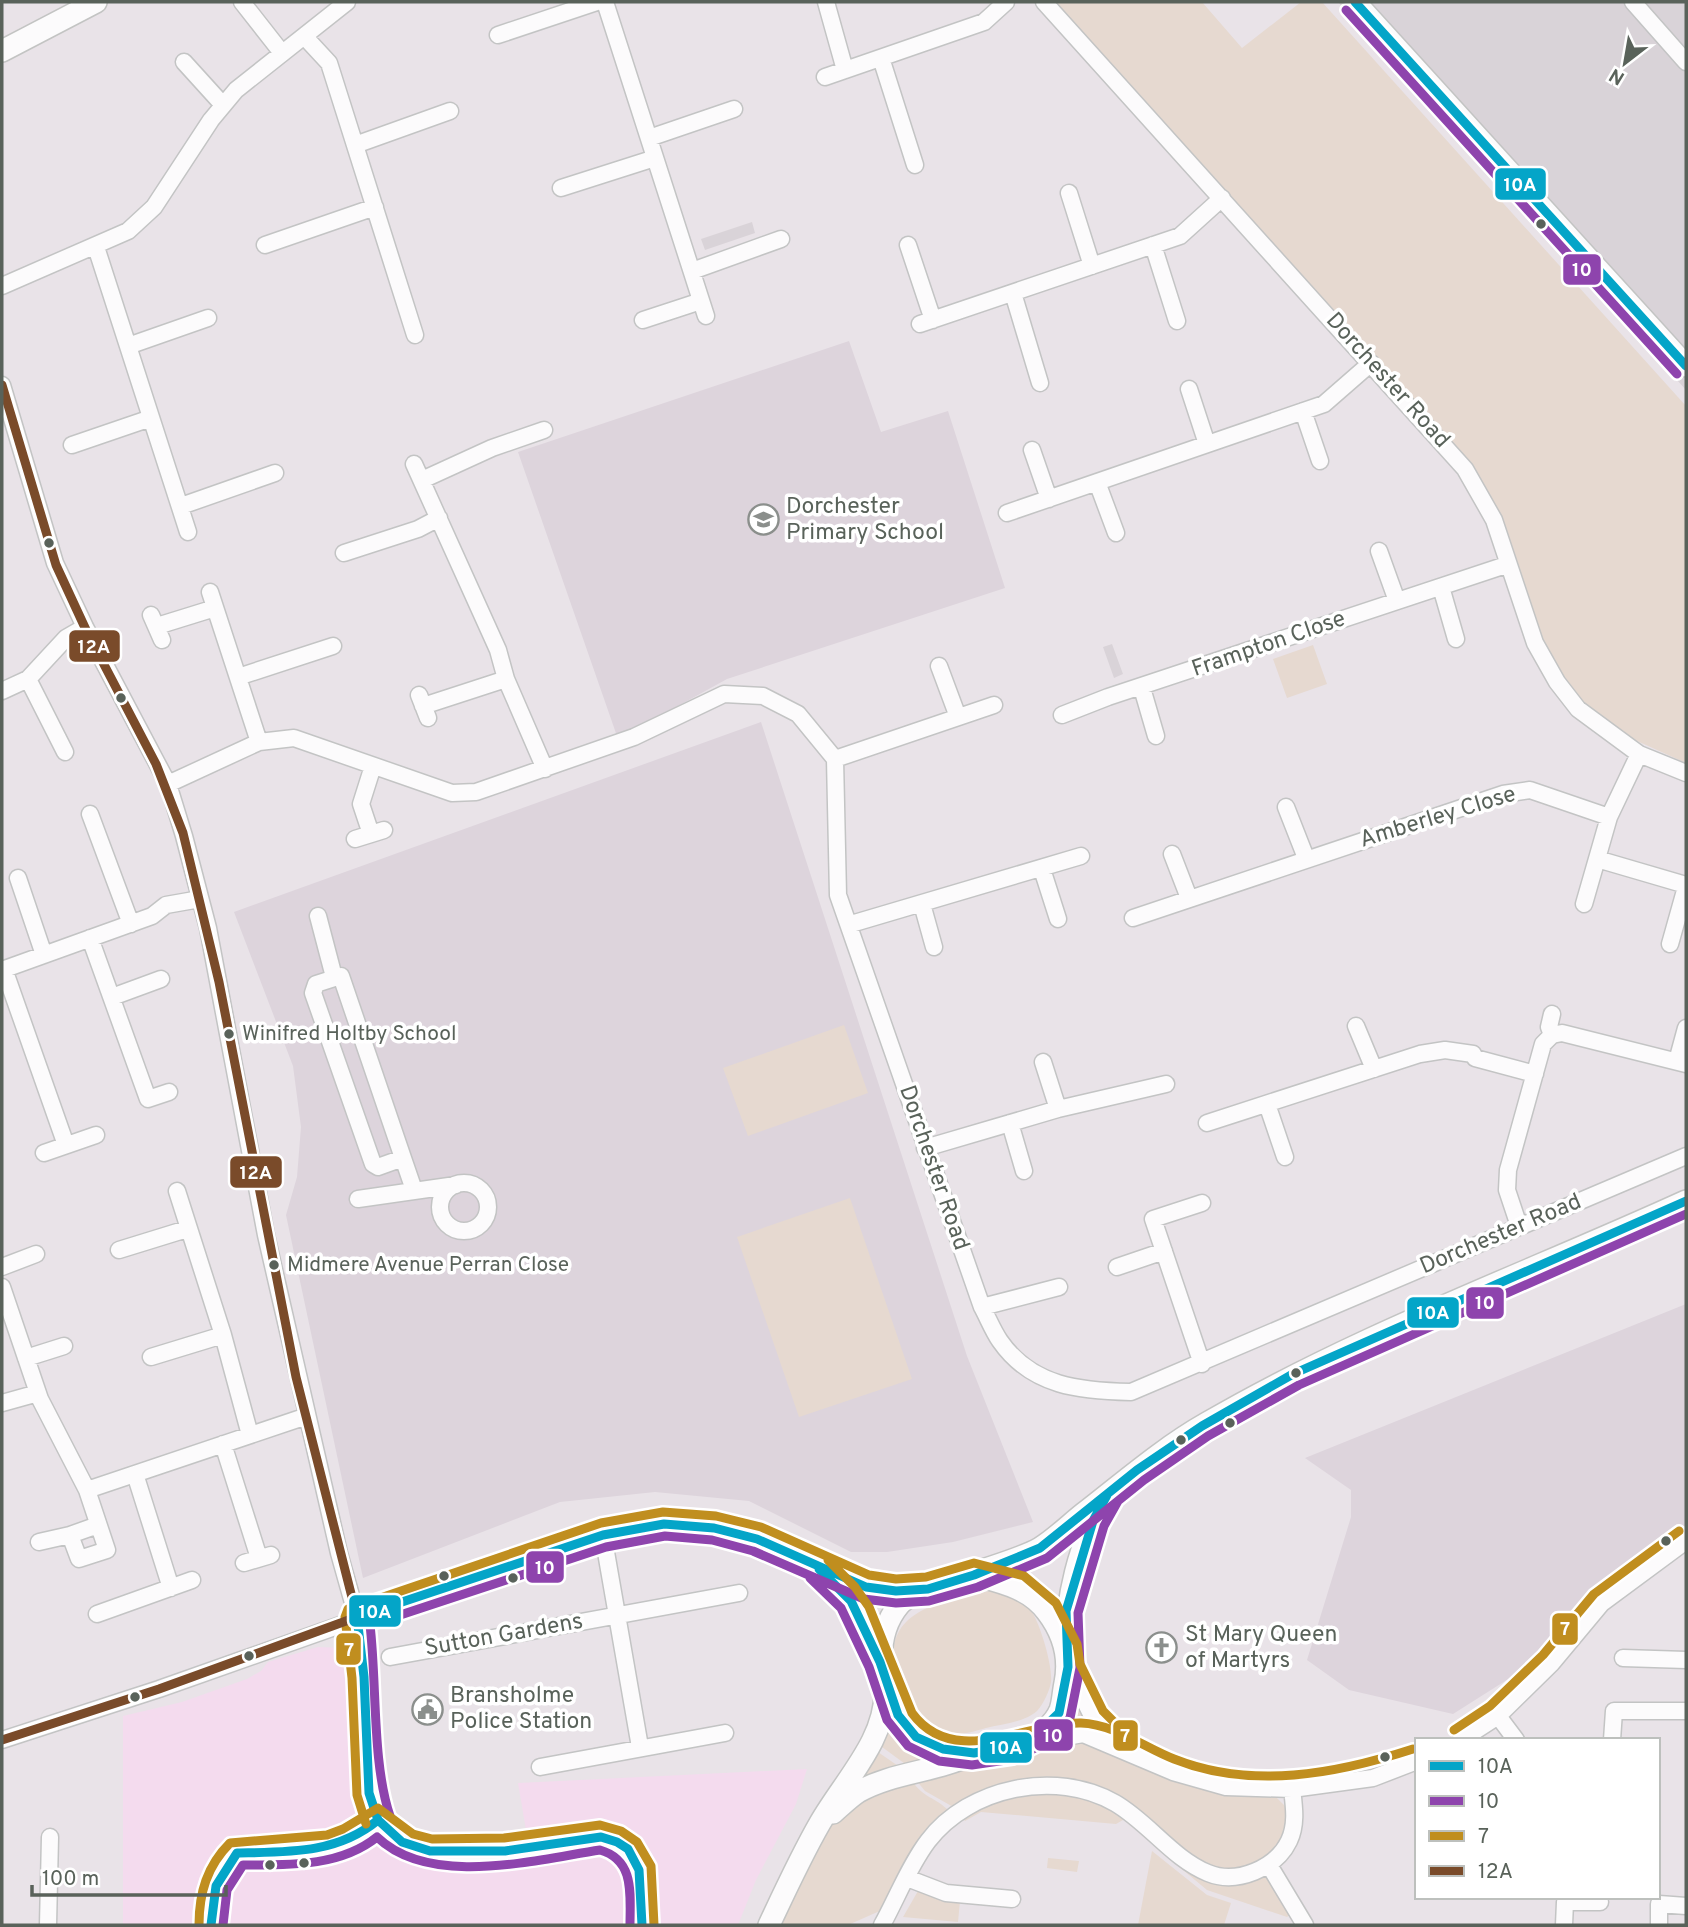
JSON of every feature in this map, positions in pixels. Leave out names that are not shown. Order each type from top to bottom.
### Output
[{"type":"street","points":[[2,51],[96,2]]},
{"type":"street","points":[[242,2],[282,53]]},
{"type":"street","points":[[2,286],[128,231],[155,207],[223,105],[236,90],[347,2]]},
{"type":"street","points":[[498,34],[597,2]]},
{"type":"street","points":[[605,2],[704,309],[643,320]]},
{"type":"street","points":[[826,2],[845,70]]},
{"type":"street","points":[[825,77],[985,22],[1006,2]]},
{"type":"street","name":"Dorchester Road","points":[[1044,2],[1465,469],[1494,520],[1506,565],[1535,643],[1557,682],[1578,709],[1639,754],[1686,773]]},
{"type":"street","points":[[1355,2],[1686,366]]},
{"type":"street","points":[[1633,2],[1686,62]]},
{"type":"street","points":[[304,36],[329,63],[415,335]]},
{"type":"street","points":[[881,58],[915,165]]},
{"type":"street","points":[[184,62],[223,105]]},
{"type":"street","points":[[649,138],[734,108]]},
{"type":"street","points":[[355,145],[450,111]]},
{"type":"street","points":[[561,188],[655,158]]},
{"type":"street","points":[[1069,193],[1092,266]]},
{"type":"street","points":[[908,245],[927,322],[1181,236],[1223,198]]},
{"type":"street","points":[[265,246],[375,207]]},
{"type":"street","points":[[692,271],[780,239]]},
{"type":"street","points":[[1153,245],[1177,321]]},
{"type":"street","points":[[96,247],[188,532]]},
{"type":"street","points":[[1013,293],[1040,383]]},
{"type":"street","points":[[128,346],[208,318]]},
{"type":"street","points":[[1008,513],[1324,404],[1371,363]]},
{"type":"street","points":[[3,389],[55,563],[85,627],[168,784],[200,899],[266,1235],[357,1617],[364,1677],[369,1793],[378,1820],[396,1838],[413,1847],[437,1852],[471,1852],[601,1837],[614,1840],[634,1854],[640,1873],[642,1925]]},
{"type":"street","points":[[1189,389],[1207,444]]},
{"type":"street","points":[[1303,411],[1320,460]]},
{"type":"street","points":[[72,445],[151,418]]},
{"type":"street","points":[[422,480],[492,447],[544,430]]},
{"type":"street","points":[[1032,450],[1049,499]]},
{"type":"street","points":[[414,464],[498,650],[506,679],[545,769]]},
{"type":"street","points":[[181,506],[274,474]]},
{"type":"street","points":[[1097,482],[1116,533]]},
{"type":"street","points":[[344,553],[418,529],[439,518]]},
{"type":"street","points":[[1379,551],[1397,601]]},
{"type":"street","name":"Frampton Close","points":[[1062,715],[1506,565]]},
{"type":"street","points":[[1441,587],[1457,639]]},
{"type":"street","points":[[157,627],[213,600],[259,742]]},
{"type":"street","points":[[2,691],[28,679],[66,638],[85,627]]},
{"type":"street","points":[[238,677],[333,646]]},
{"type":"street","points":[[939,666],[958,717]]},
{"type":"street","points":[[28,679],[65,752]]},
{"type":"street","points":[[423,706],[506,679]]},
{"type":"street","points":[[1142,688],[1156,736]]},
{"type":"street","points":[[168,784],[259,742],[294,738],[452,793],[476,792],[634,737],[724,694],[744,693],[781,703],[798,714],[835,759],[995,705]]},
{"type":"street","points":[[1584,904],[1609,817],[1639,754]]},
{"type":"street","name":"Dorchester Road","points":[[835,759],[838,895],[851,924],[925,1148],[982,1307],[1000,1341],[1016,1358],[1046,1380],[1080,1391],[1131,1392],[1686,1156]]},
{"type":"street","points":[[370,834],[361,804],[373,766]]},
{"type":"street","name":"Amberley Close","points":[[1133,918],[1503,794],[1530,790],[1609,817]]},
{"type":"street","points":[[1286,807],[1306,858]]},
{"type":"street","points":[[90,814],[131,924]]},
{"type":"street","points":[[1172,854],[1189,898]]},
{"type":"street","points":[[851,924],[1081,856]]},
{"type":"street","points":[[1597,859],[1686,886],[1670,944]]},
{"type":"street","points":[[1042,869],[1058,919]]},
{"type":"street","points":[[18,878],[44,955]]},
{"type":"street","points":[[66,1145],[3,970],[152,916],[166,905],[200,899]]},
{"type":"street","points":[[922,904],[934,947]]},
{"type":"street","points":[[318,916],[334,977]]},
{"type":"street","points":[[90,938],[148,1099],[169,1092]]},
{"type":"street","points":[[403,1158],[378,1167],[373,1164],[313,993],[316,984],[341,976],[414,1190]]},
{"type":"street","points":[[112,997],[161,979]]},
{"type":"street","points":[[1552,1014],[1549,1027],[1552,1035]]},
{"type":"street","points":[[1356,1026],[1374,1069]]},
{"type":"street","points":[[1519,1226],[1507,1189],[1508,1170],[1544,1044],[1552,1035],[1562,1033],[1681,1063],[1686,1028]]},
{"type":"street","points":[[1207,1123],[1420,1054],[1445,1050],[1473,1054],[1475,1058],[1535,1074]]},
{"type":"street","points":[[1043,1062],[1058,1109]]},
{"type":"street","points":[[925,1148],[1058,1109],[1166,1084]]},
{"type":"street","points":[[1267,1104],[1285,1157]]},
{"type":"street","points":[[1010,1123],[1024,1171]]},
{"type":"street","points":[[44,1153],[96,1135]]},
{"type":"street","points":[[358,1199],[456,1185]]},
{"type":"street","points":[[177,1191],[223,1335],[250,1435]]},
{"type":"street","points":[[769,1925],[820,1823],[880,1728],[885,1704],[882,1673],[889,1624],[900,1603],[928,1589],[974,1575],[1040,1548],[1202,1426],[1293,1374],[1686,1200]]},
{"type":"street","points":[[1202,1203],[1153,1219],[1202,1364]]},
{"type":"street","points":[[119,1250],[187,1229]]},
{"type":"street","points":[[1117,1267],[1164,1251]]},
{"type":"street","points":[[2,1267],[36,1254]]},
{"type":"street","points":[[2,1287],[38,1393],[87,1490],[107,1550],[79,1559],[70,1535]]},
{"type":"street","points":[[982,1307],[1059,1287]]},
{"type":"street","points":[[151,1357],[223,1335]]},
{"type":"street","points":[[26,1358],[64,1346]]},
{"type":"street","points":[[2,1403],[38,1393]]},
{"type":"street","points":[[87,1490],[307,1416]]},
{"type":"street","points":[[223,1444],[258,1559]]},
{"type":"street","points":[[135,1474],[171,1588]]},
{"type":"street","points":[[1010,1747],[1039,1732],[1059,1713],[1067,1658],[1066,1611],[1093,1521],[1108,1495]]},
{"type":"street","points":[[2,1740],[159,1689],[357,1617],[603,1535],[664,1524],[714,1528],[757,1539],[819,1569],[866,1587],[896,1591],[928,1589]]},
{"type":"street","points":[[39,1542],[98,1525]]},
{"type":"street","points":[[603,1535],[640,1747]]},
{"type":"street","points":[[1464,1738],[1498,1716],[1552,1662],[1602,1603],[1686,1541]]},
{"type":"street","points":[[819,1569],[851,1601],[898,1715],[916,1737],[943,1749],[974,1753],[1083,1734],[1173,1772],[1226,1787],[1292,1788],[1373,1778],[1415,1762]]},
{"type":"street","points":[[974,1575],[1018,1587],[1046,1610],[1093,1718],[1124,1750]]},
{"type":"street","points":[[97,1614],[192,1580]]},
{"type":"street","name":"Sutton Gardens","points":[[390,1657],[739,1593]]},
{"type":"street","points":[[1623,1658],[1686,1660]]},
{"type":"street","points":[[1612,1738],[1614,1711],[1686,1711]]},
{"type":"street","points":[[1498,1716],[1514,1738]]},
{"type":"street","points":[[540,1767],[725,1733]]},
{"type":"street","points":[[820,1823],[859,1791],[910,1773],[952,1764],[974,1753]]},
{"type":"street","points":[[882,1925],[928,1841],[957,1814],[1010,1789],[1034,1785],[1089,1793],[1112,1802],[1209,1874],[1244,1876],[1269,1866],[1289,1842],[1295,1821],[1292,1788]]},
{"type":"street","points":[[211,1925],[213,1888],[221,1871],[237,1853],[331,1848],[366,1832],[378,1820]]},
{"type":"street","points":[[48,1925],[50,1837]]},
{"type":"street","points":[[1269,1866],[1305,1925]]},
{"type":"street","points":[[907,1878],[946,1893],[1012,1899]]},
{"type":"street","points":[[1564,1925],[1565,1902],[1600,1902]]},
{"type":"street","points":[[1659,1925],[1659,1904],[1686,1906]]},
{"type":"shaded area","points":[[1055,2],[1202,2],[1242,48],[1301,2],[1322,2],[1686,406],[1686,763],[1626,736],[1597,718],[1574,696],[1543,649],[1501,520],[1359,341]]},
{"type":"shaded area","points":[[1338,2],[1686,2],[1686,390]]},
{"type":"shaded area","points":[[752,222],[755,233],[705,250],[701,239]]},
{"type":"shaded area","name":"Dorchester Primary School","points":[[849,341],[881,432],[948,411],[1005,588],[727,679],[618,739],[518,452]]},
{"type":"shaded area","points":[[1112,644],[1123,674],[1114,678],[1103,647]]},
{"type":"shaded area","points":[[1313,645],[1327,684],[1287,698],[1273,659]]},
{"type":"shaded area","points":[[761,722],[967,1356],[1033,1522],[953,1542],[887,1552],[851,1552],[749,1501],[655,1492],[560,1502],[363,1578],[286,1215],[297,1177],[301,1127],[293,1066],[234,912]]},
{"type":"shaded area","points":[[844,1025],[868,1093],[748,1136],[723,1068]]},
{"type":"shaded area","points":[[850,1198],[912,1379],[799,1417],[737,1237]]},
{"type":"shaded area","points":[[1686,1304],[1686,1525],[1630,1560],[1543,1657],[1453,1714],[1349,1690],[1307,1660],[1351,1517],[1351,1490],[1305,1458]]},
{"type":"shaded area","points":[[990,1591],[1015,1597],[1024,1602],[1032,1612],[1048,1654],[1051,1682],[1048,1693],[1037,1711],[1020,1720],[960,1734],[934,1731],[918,1719],[902,1691],[894,1666],[894,1645],[900,1629],[912,1617],[928,1608]]},
{"type":"shaded area","points":[[318,1647],[345,1648],[355,1655],[360,1804],[398,1831],[428,1841],[451,1844],[527,1836],[518,1783],[807,1769],[796,1804],[756,1880],[738,1925],[123,1925],[123,1716],[182,1702],[247,1679],[261,1671],[268,1662]]},
{"type":"shaded area","points":[[1079,1699],[1099,1732],[1053,1732],[1073,1700]]},
{"type":"shaded area","points":[[891,1721],[914,1745],[944,1757],[912,1769],[878,1744]]},
{"type":"shaded area","points":[[1087,1742],[1157,1773],[1276,1797],[1289,1810],[1283,1840],[1270,1857],[1240,1871],[1213,1869],[1077,1784],[955,1808],[925,1791],[916,1780]]},
{"type":"shaded area","points":[[875,1750],[904,1770],[869,1781],[851,1779]]},
{"type":"shaded area","points":[[911,1779],[924,1794],[949,1811],[882,1910],[848,1925],[775,1925],[823,1833],[844,1809]]},
{"type":"shaded area","points":[[1035,1792],[1076,1795],[1121,1815],[1123,1820],[1116,1824],[981,1812],[965,1821],[963,1818],[1000,1798]]},
{"type":"shaded area","points":[[1159,1850],[1168,1852],[1183,1865],[1268,1878],[1293,1912],[1287,1917],[1207,1890]]},
{"type":"shaded area","points":[[1152,1851],[1207,1895],[1231,1903],[1224,1925],[1138,1925]]},
{"type":"shaded area","points":[[1048,1858],[1079,1861],[1077,1872],[1047,1868]]},
{"type":"shaded area","points":[[918,1891],[960,1901],[958,1922],[903,1917]]},
{"type":"transit line","name":"10A","points":[[1355,2],[1686,366]]},
{"type":"transit line","name":"10","points":[[1346,10],[1677,374]]},
{"type":"transit line","name":"12A","points":[[2,385],[56,565],[87,632],[156,764],[183,833],[219,982],[296,1377],[357,1617],[159,1689],[2,1740]]},
{"type":"transit line","name":"10A","points":[[378,1820],[369,1793],[364,1677],[357,1617],[603,1535],[664,1524],[714,1528],[757,1539],[866,1587],[896,1591],[928,1589],[974,1575],[1040,1548],[1137,1470],[1202,1426],[1293,1374],[1686,1201]]},
{"type":"transit line","name":"10","points":[[390,1816],[380,1772],[370,1625],[606,1547],[665,1536],[712,1540],[753,1551],[864,1599],[896,1603],[929,1601],[978,1587],[1047,1558],[1144,1480],[1208,1436],[1299,1385],[1686,1214]]},
{"type":"transit line","name":"10A","points":[[819,1569],[851,1601],[880,1662],[898,1715],[916,1737],[943,1749],[974,1753],[1010,1747],[1039,1732],[1059,1713],[1068,1667],[1066,1611],[1093,1521],[1107,1495]]},
{"type":"transit line","name":"10","points":[[810,1578],[841,1608],[869,1667],[887,1720],[908,1746],[939,1761],[972,1765],[1013,1759],[1047,1742],[1070,1718],[1080,1668],[1078,1613],[1104,1526],[1118,1501]]},
{"type":"transit line","name":"7","points":[[366,1824],[357,1795],[352,1678],[345,1617],[348,1609],[601,1523],[663,1512],[716,1516],[761,1527],[869,1575],[896,1579],[926,1577],[974,1563],[1024,1576],[1056,1603],[1077,1644],[1080,1664],[1103,1711],[1133,1741]]},
{"type":"transit line","name":"7","points":[[1454,1730],[1490,1706],[1543,1655],[1594,1594],[1679,1531]]},
{"type":"transit line","name":"7","points":[[828,1560],[855,1587],[869,1607],[912,1713],[929,1730],[948,1738],[969,1741],[992,1739],[1060,1725],[1093,1724],[1117,1732],[1174,1759],[1233,1774],[1264,1776],[1324,1771],[1413,1749]]},
{"type":"transit line","name":"7","points":[[199,1925],[206,1881],[215,1861],[230,1843],[327,1835],[343,1829],[378,1808],[413,1834],[432,1839],[504,1838],[600,1825],[621,1831],[637,1842],[651,1866],[654,1925]]},
{"type":"transit line","name":"10A","points":[[211,1925],[216,1886],[237,1853],[293,1851],[329,1845],[362,1831],[378,1820],[402,1842],[430,1851],[505,1851],[601,1837],[617,1842],[628,1849],[639,1870],[642,1925]]},
{"type":"transit line","name":"10","points":[[223,1925],[227,1890],[243,1865],[295,1864],[330,1859],[362,1847],[377,1837],[399,1853],[425,1862],[453,1866],[514,1864],[600,1850],[611,1855],[625,1870],[630,1890],[630,1925]]},
{"type":"place","name":"Dorchester Primary School","points":[[763,520]]},
{"type":"place","name":"Winifred Holtby School","points":[[229,1034]]},
{"type":"place","name":"Midmere Avenue Perran Close","points":[[274,1265]]},
{"type":"place","name":"St Mary Queen of Martyrs","points":[[1162,1648]]},
{"type":"place","name":"Bransholme Police Station","points":[[427,1709]]}]
